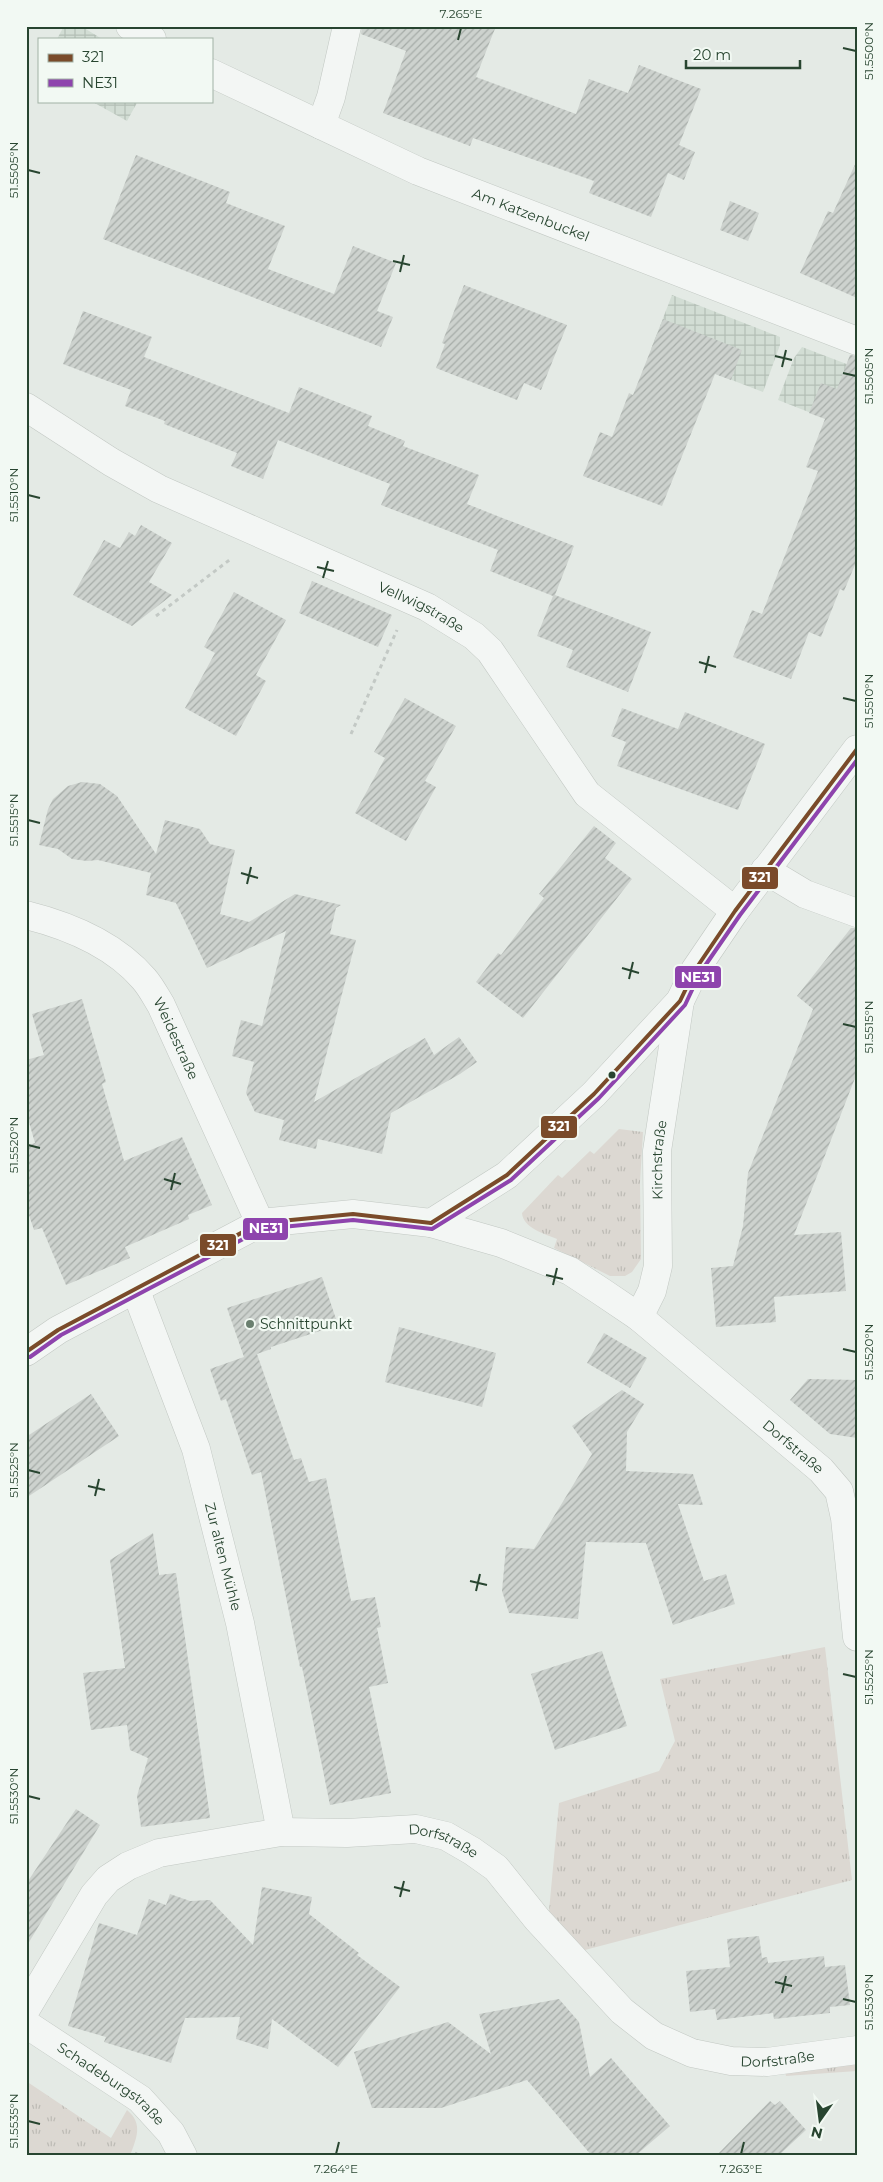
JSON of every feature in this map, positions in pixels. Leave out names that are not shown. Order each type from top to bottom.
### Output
[{"type":"street","points":[[130,26],[150,38]]},
{"type":"street","points":[[321,125],[331,96],[347,26]]},
{"type":"street","name":"Am Katzenbuckel","points":[[212,73],[418,171],[857,340]]},
{"type":"street","name":"Vellwigstraße","points":[[26,407],[111,462],[159,489],[426,607],[474,636],[490,651],[588,794],[736,911]]},
{"type":"street","name":"Kirchstraße","points":[[431,1222],[507,1175],[594,1094],[680,1001],[696,970],[736,911],[857,749]]},
{"type":"street","points":[[765,870],[805,894],[857,913]]},
{"type":"street","name":"Weidestraße","points":[[26,915],[81,933],[118,955],[144,979],[161,1005],[260,1224]]},
{"type":"street","name":"Kirchstraße","points":[[639,1317],[652,1291],[658,1266],[657,1151],[680,1001]]},
{"type":"street","name":"Dorfstraße","points":[[26,1352],[58,1330],[136,1291],[260,1224],[354,1214],[431,1222],[501,1243],[570,1272],[639,1317],[822,1470],[839,1491],[845,1518],[857,1637]]},
{"type":"street","name":"Zur alten Mühle","points":[[136,1291],[196,1449],[240,1623],[281,1832]]},
{"type":"street","name":"Dorfstraße","points":[[26,2009],[94,1895],[108,1879],[128,1866],[159,1853],[281,1832],[347,1833],[416,1829],[446,1836],[496,1868],[537,1919],[622,2011],[654,2036],[692,2053],[731,2062],[767,2062],[857,2050]]},
{"type":"street","name":"Schadeburgstraße","points":[[26,2024],[140,2099],[171,2133],[183,2156]]},
{"type":"path","points":[[156,616],[240,552],[251,529]]},
{"type":"path","points":[[351,734],[400,622]]},
{"type":"shaded area","points":[[64,26],[81,26],[100,38],[58,38]]},
{"type":"shaded area","points":[[93,102],[137,102],[127,121]]},
{"type":"shaded area","points":[[672,295],[780,337],[780,345],[763,392],[651,349]]},
{"type":"shaded area","points":[[802,347],[857,368],[857,431],[778,400],[794,358]]},
{"type":"green space","points":[[619,1129],[643,1132],[640,1182],[641,1259],[632,1272],[625,1276],[610,1276],[554,1248],[557,1239],[541,1233],[530,1226],[526,1223],[522,1213],[558,1175],[562,1178],[590,1151],[594,1154]]},
{"type":"green space","points":[[825,1647],[852,1880],[581,1951],[560,1928],[549,1911],[559,1803],[659,1771],[675,1741],[660,1679]]},
{"type":"green space","points":[[857,2057],[857,2071],[786,2076],[785,2072]]},
{"type":"green space","points":[[26,2081],[111,2138],[127,2110],[132,2115],[137,2126],[136,2138],[130,2156],[26,2156]]},
{"type":"building","points":[[362,26],[496,26],[476,77],[576,114],[589,79],[628,93],[639,65],[701,89],[679,145],[695,152],[684,180],[668,173],[651,217],[589,193],[594,181],[473,138],[470,146],[383,113],[406,51],[361,34]]},
{"type":"building","points":[[136,155],[230,192],[226,203],[285,226],[268,269],[334,294],[353,246],[396,263],[377,311],[393,317],[381,347],[103,239]]},
{"type":"building","points":[[857,160],[857,298],[800,273],[828,211],[833,213]]},
{"type":"building","points":[[730,201],[759,213],[748,241],[720,230]]},
{"type":"building","points":[[464,285],[567,325],[541,390],[524,383],[517,400],[436,368],[445,344],[442,343]]},
{"type":"building","points":[[83,311],[152,337],[144,357],[289,413],[299,387],[372,416],[368,426],[405,441],[403,446],[479,475],[467,504],[574,546],[555,595],[651,632],[628,692],[566,667],[573,650],[537,636],[553,596],[490,571],[498,550],[381,505],[390,484],[278,440],[263,479],[231,466],[237,453],[164,424],[165,421],[125,406],[131,390],[63,364]]},
{"type":"building","points":[[663,319],[742,350],[731,380],[715,374],[662,506],[583,476],[600,432],[612,437],[629,393],[633,395]]},
{"type":"building","points":[[850,355],[857,356],[857,560],[844,591],[840,589],[821,637],[809,632],[791,679],[733,657],[752,610],[762,614],[818,471],[806,467],[825,419],[809,413],[821,383],[837,389]]},
{"type":"building","points":[[141,525],[172,543],[149,582],[172,595],[132,626],[73,595],[104,540],[120,548],[129,532],[135,536]]},
{"type":"building","points":[[312,581],[392,615],[378,647],[299,613]]},
{"type":"building","points":[[234,592],[286,620],[256,675],[266,681],[236,736],[185,708],[215,653],[204,647]]},
{"type":"building","points":[[405,698],[456,726],[425,781],[436,787],[406,841],[355,813],[385,758],[374,752]]},
{"type":"building","points":[[622,708],[678,729],[685,712],[765,744],[738,810],[617,766],[626,742],[611,736]]},
{"type":"building","points":[[82,782],[100,784],[117,796],[156,854],[165,820],[200,829],[210,844],[235,850],[220,914],[249,922],[295,894],[341,905],[336,908],[330,934],[356,940],[314,1102],[425,1038],[434,1055],[459,1037],[477,1062],[460,1074],[391,1113],[382,1154],[318,1139],[316,1149],[279,1140],[284,1120],[255,1112],[246,1093],[254,1062],[232,1056],[241,1020],[262,1026],[286,931],[207,968],[176,903],[146,895],[151,873],[98,860],[72,859],[58,849],[39,845],[48,809],[53,799],[68,786]]},
{"type":"building","points":[[594,826],[616,843],[605,858],[632,879],[523,1018],[476,982],[498,953],[501,955],[544,898],[539,894]]},
{"type":"building","points":[[851,928],[857,928],[857,1073],[794,1235],[841,1232],[846,1291],[774,1297],[776,1322],[716,1327],[711,1268],[733,1266],[743,1226],[748,1173],[813,1009],[797,996]]},
{"type":"building","points":[[82,999],[106,1082],[102,1084],[124,1161],[182,1137],[212,1205],[188,1215],[189,1219],[125,1247],[130,1258],[66,1285],[42,1228],[34,1230],[26,1206],[26,1146],[35,1143],[26,1112],[26,1060],[44,1055],[32,1014]]},
{"type":"building","points":[[322,1277],[338,1325],[271,1347],[271,1349],[257,1354],[294,1460],[301,1458],[309,1482],[326,1478],[351,1601],[375,1597],[381,1627],[377,1628],[388,1683],[369,1687],[391,1793],[330,1805],[261,1472],[252,1475],[226,1399],[221,1401],[210,1369],[244,1357],[227,1308]]},
{"type":"building","points":[[399,1327],[496,1353],[482,1407],[385,1382]]},
{"type":"building","points":[[604,1333],[647,1358],[630,1388],[587,1363]]},
{"type":"building","points":[[808,1379],[857,1380],[857,1438],[830,1434],[790,1400]]},
{"type":"building","points":[[622,1390],[644,1404],[627,1432],[626,1471],[693,1474],[703,1505],[678,1504],[704,1581],[726,1574],[735,1604],[673,1625],[646,1543],[586,1542],[578,1619],[509,1613],[502,1591],[506,1547],[534,1549],[592,1454],[572,1426]]},
{"type":"building","points":[[91,1394],[119,1436],[26,1498],[26,1437]]},
{"type":"building","points":[[153,1533],[159,1575],[176,1573],[210,1818],[141,1827],[137,1796],[148,1758],[130,1750],[127,1725],[91,1730],[83,1673],[125,1668],[110,1560]]},
{"type":"building","points":[[602,1651],[627,1726],[555,1750],[531,1674]]},
{"type":"building","points":[[76,1809],[100,1825],[26,1947],[26,1884]]},
{"type":"building","points":[[262,1887],[312,1897],[309,1914],[359,1953],[357,1955],[400,1987],[338,2067],[272,2019],[268,2049],[236,2039],[240,2017],[185,2018],[171,2063],[104,2042],[106,2037],[68,2026],[99,1923],[137,1935],[149,1899],[166,1905],[170,1894],[190,1901],[210,1900],[253,1945]]},
{"type":"building","points":[[759,1936],[762,1958],[767,1957],[768,1963],[824,1956],[825,1967],[845,1965],[850,2005],[830,2007],[830,2013],[774,2019],[773,2013],[717,2020],[715,2009],[690,2012],[686,1971],[730,1967],[727,1939]]},
{"type":"building","points":[[559,1999],[579,2022],[590,2077],[611,2058],[670,2126],[635,2156],[592,2156],[527,2080],[441,2108],[372,2108],[354,2052],[448,2022],[491,2054],[479,2014]]},
{"type":"building","points":[[770,2101],[775,2105],[780,2101],[806,2130],[778,2156],[716,2156]]},
{"type":"transit line","name":"321","points":[[431,1223],[507,1175],[594,1094],[680,1001],[695,970],[735,911],[857,749]]},
{"type":"transit line","name":"NE31","points":[[30,1357],[61,1335],[262,1229],[353,1220],[432,1229],[511,1180],[599,1098],[685,1005],[700,973],[740,915],[857,760]]},
{"type":"transit line","name":"321","points":[[26,1352],[58,1330],[260,1223],[353,1214],[431,1223]]},
{"type":"place","name":"Schnittpunkt","points":[[250,1324]]}]
